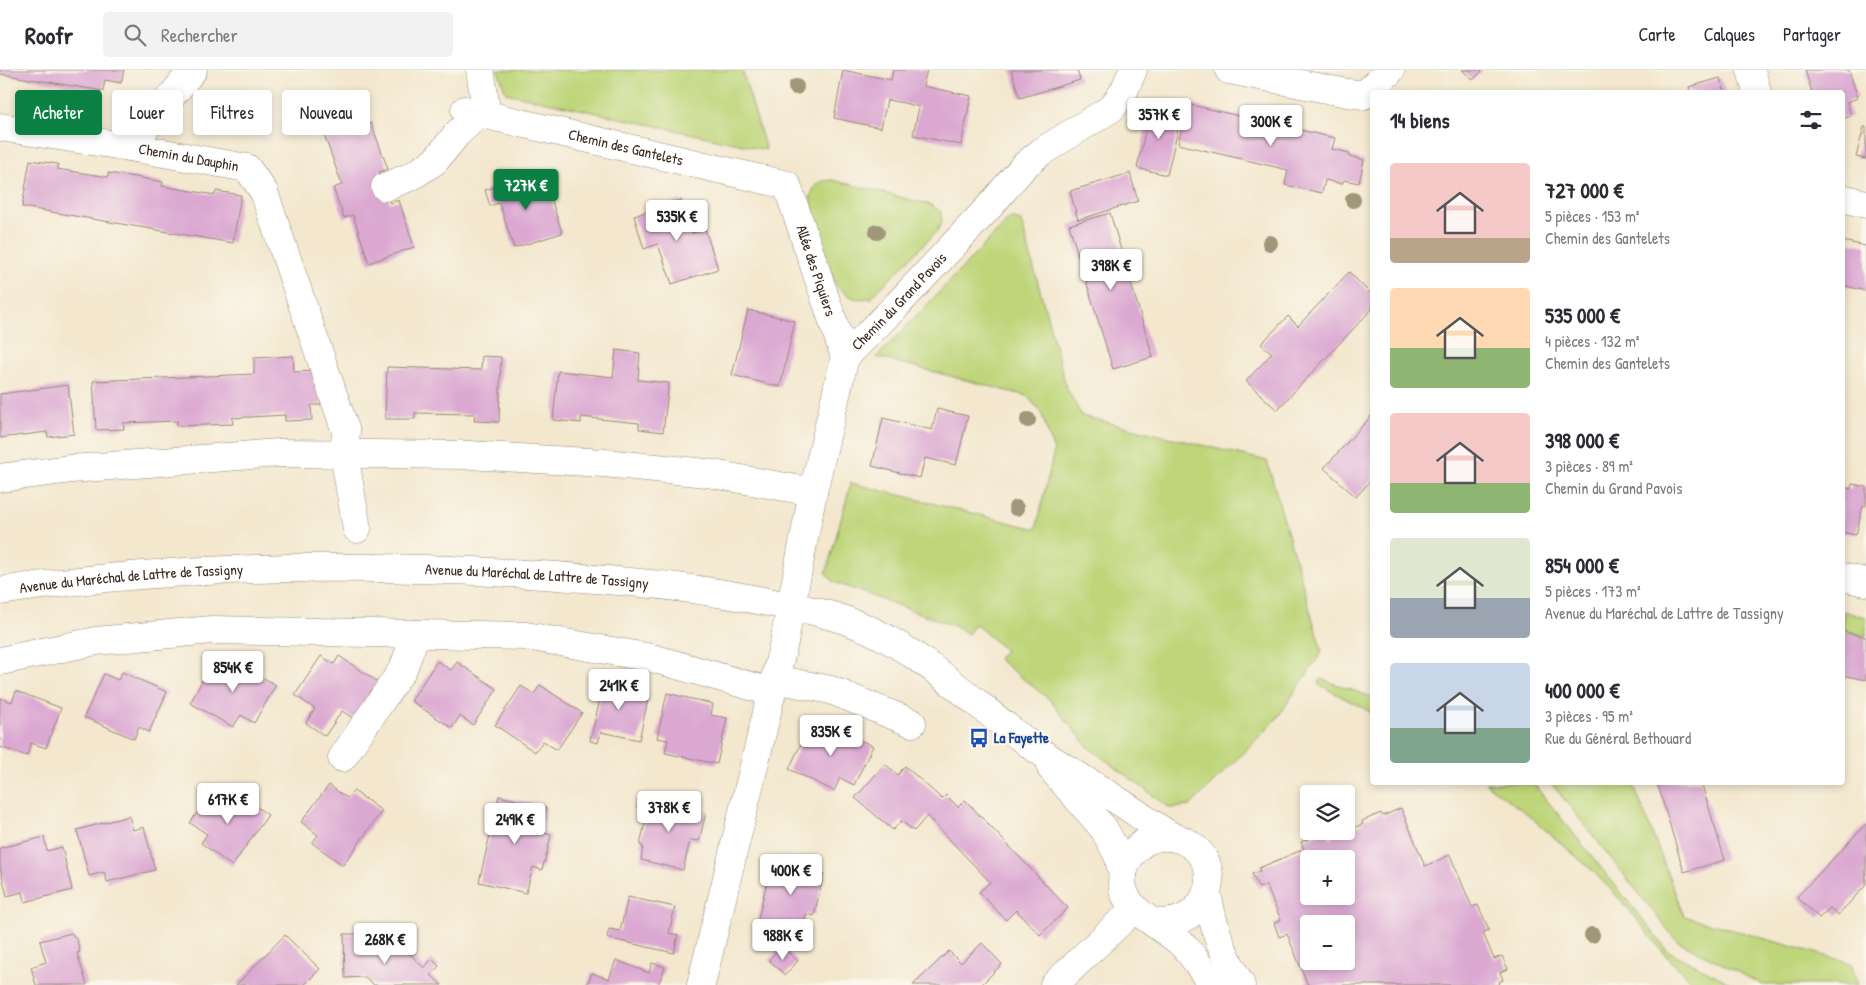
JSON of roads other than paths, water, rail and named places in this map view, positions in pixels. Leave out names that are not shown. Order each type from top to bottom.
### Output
[{"type":"street","name":"Chemin du Dauphin","points":[[130,147],[193,70]]},
{"type":"street","points":[[385,187],[412,176],[435,161],[477,113],[480,70]]},
{"type":"street","name":"Chemin du Grand Pavois","points":[[701,985],[774,686],[814,492],[845,358],[963,234],[1024,166],[1041,152],[1112,108],[1124,91],[1133,70]]},
{"type":"street","points":[[1229,70],[1364,95],[1391,70]]},
{"type":"street","points":[[1751,70],[1756,90]]},
{"type":"street","name":"Chemin des Gantelets","points":[[477,113],[787,185]]},
{"type":"street","name":"Chemin du Dauphin","points":[[0,127],[130,147],[247,168],[264,192],[346,432],[344,454]]},
{"type":"street","name":"Allée des Piquiers","points":[[787,185],[845,358]]},
{"type":"street","points":[[1845,199],[1866,204]]},
{"type":"street","points":[[0,478],[71,469],[279,453],[468,455],[604,463],[708,473],[814,492]]},
{"type":"street","points":[[344,454],[357,529]]},
{"type":"street","name":"Avenue du Maréchal de Lattre de Tassigny","points":[[0,591],[95,579],[227,570],[394,568],[536,574],[652,584],[723,593],[818,611],[843,619],[886,639],[926,664],[1030,744],[1175,838],[1194,847],[1203,858],[1209,878],[1207,892],[1214,927],[1222,950],[1241,985]]},
{"type":"street","points":[[1845,578],[1866,582]]},
{"type":"street","points":[[0,660],[96,641],[212,630],[526,636],[652,658],[774,686],[831,690],[912,723]]},
{"type":"street","points":[[342,758],[403,669],[416,634]]},
{"type":"street","name":"Avenue du Maréchal de Lattre de Tassigny","points":[[1030,744],[1104,829],[1118,856],[1124,875],[1124,890],[1143,915],[1182,944],[1212,985]]},
{"type":"street","points":[[1124,875],[1124,868],[1131,855],[1141,845],[1154,838],[1175,838]]},
{"type":"street","points":[[1054,985],[1143,915],[1172,922],[1186,918],[1197,910],[1207,892]]},
{"type":"place","name":"La Fayette","points":[[979,738]]}]
